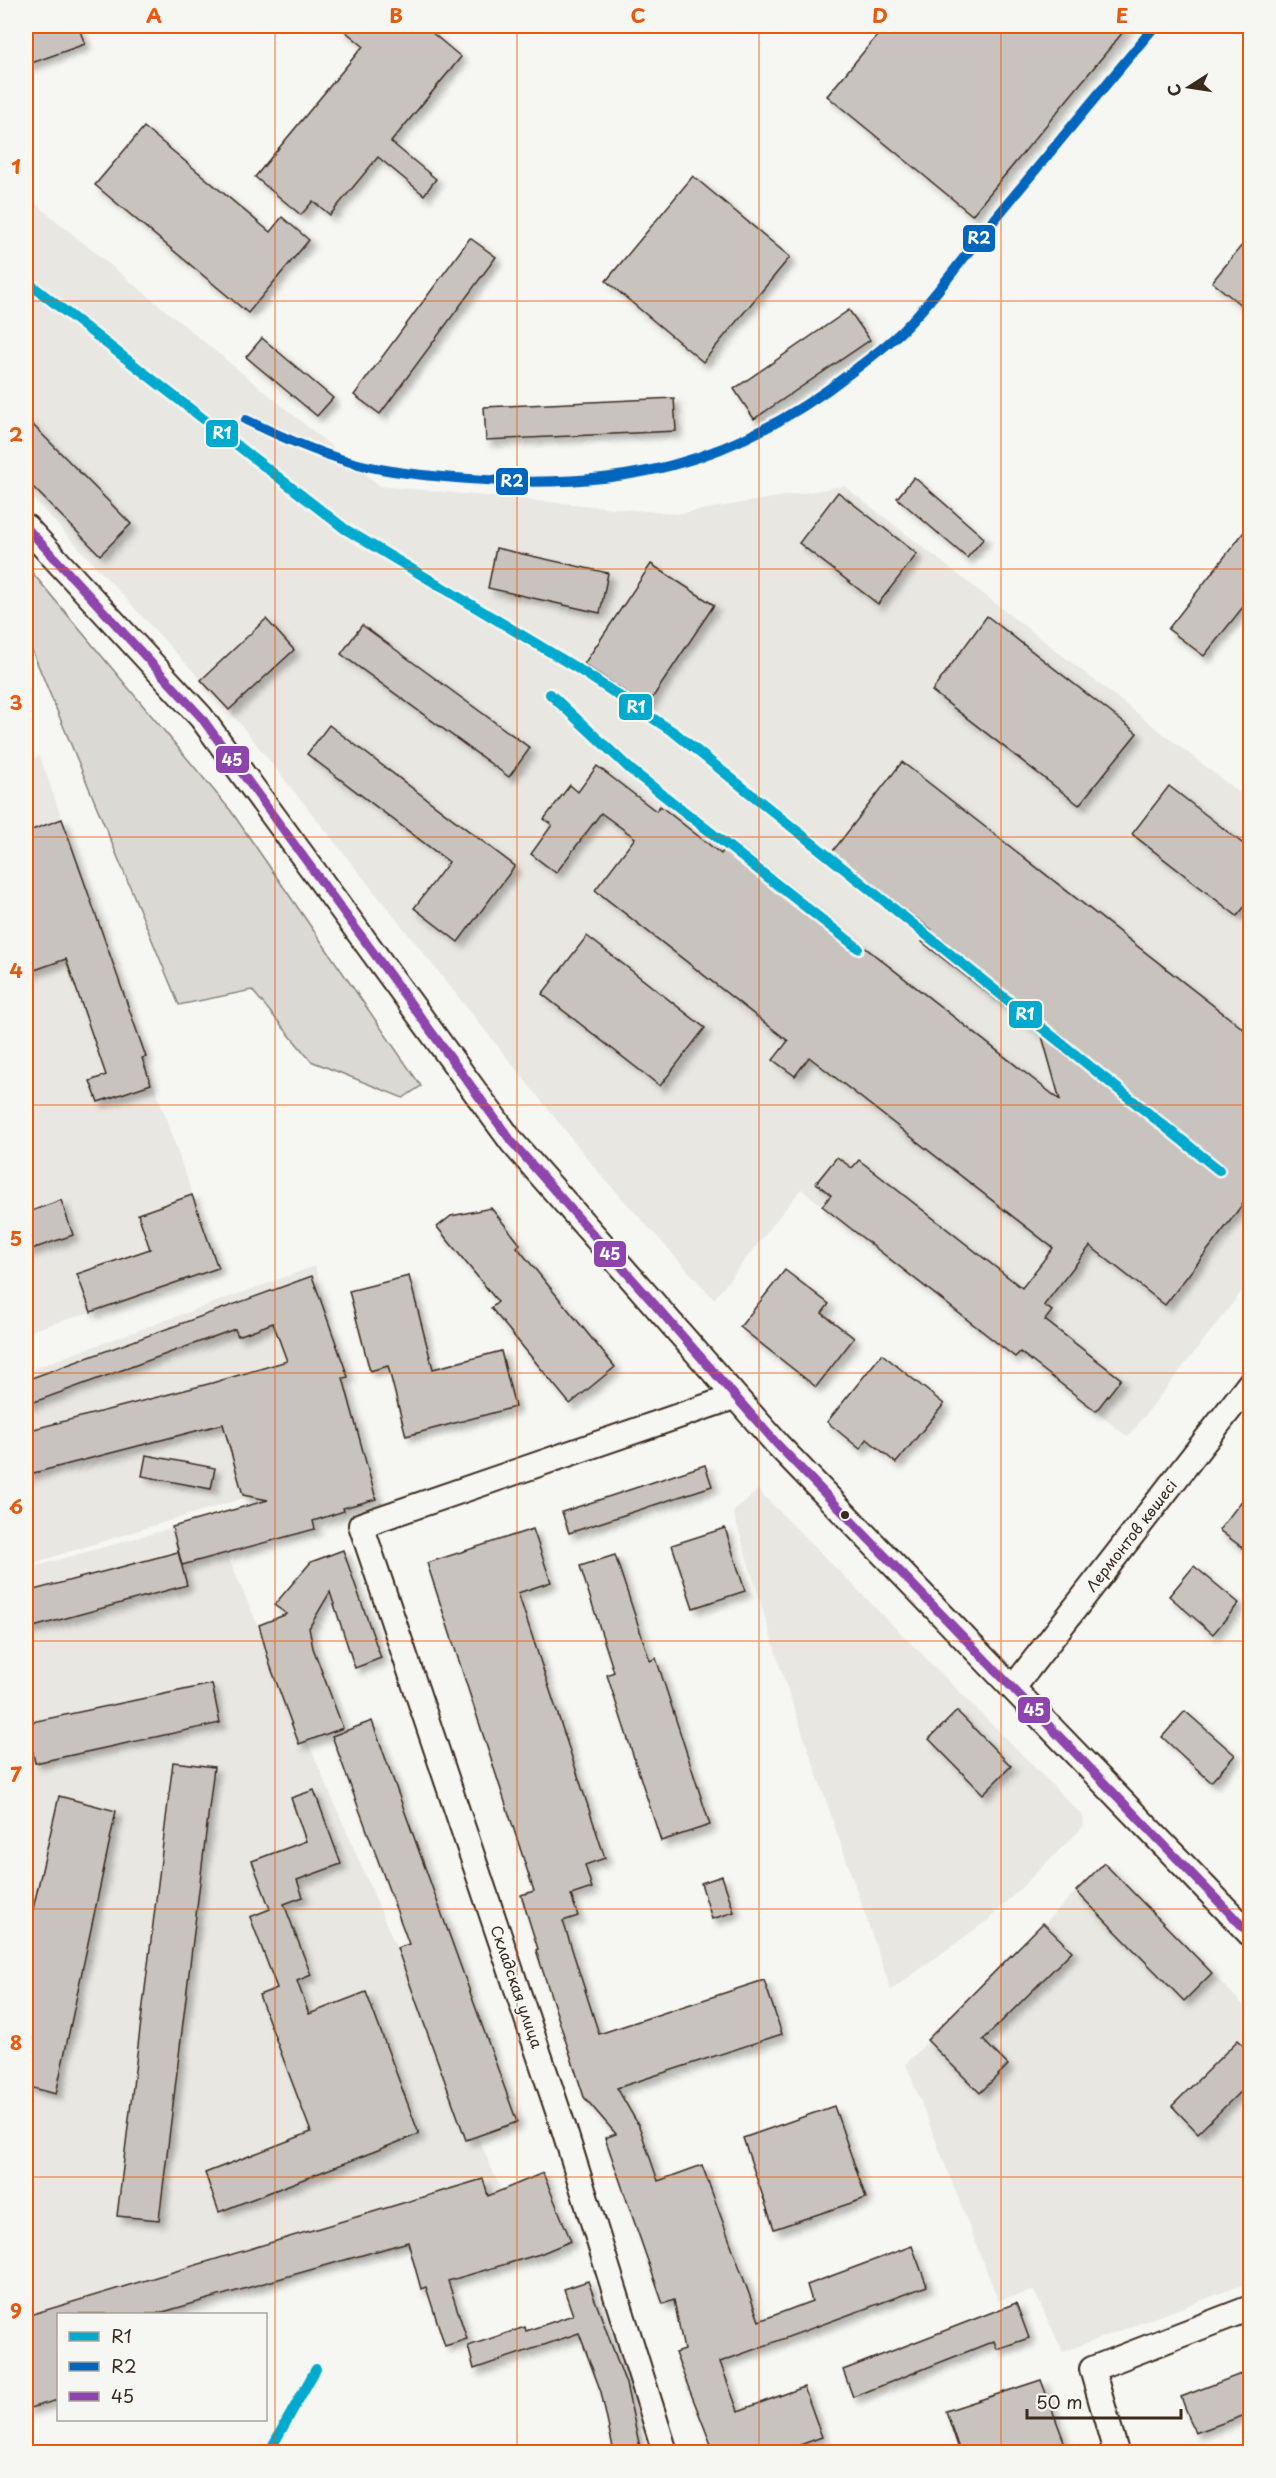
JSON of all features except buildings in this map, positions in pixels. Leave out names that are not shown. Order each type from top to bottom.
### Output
[{"type":"street","points":[[26,527],[201,717],[512,1142],[734,1397],[1251,1935]]},
{"type":"street","name":"Лермонтов көшесі","points":[[1013,1688],[1251,1383]]},
{"type":"street","name":"Складская улица","points":[[664,2452],[563,2126],[361,1525],[734,1397]]},
{"type":"street","points":[[1116,2452],[1092,2369],[1251,2308]]},
{"type":"shaded area","points":[[26,196],[380,486],[677,514],[844,486],[1250,801],[1250,1281],[1128,1437],[1020,1352],[1015,1357],[801,1189],[714,1299],[600,1174],[229,710],[26,491]]},
{"type":"shaded area","points":[[30,570],[231,811],[421,1086],[403,1098],[311,1061],[252,990],[179,1005],[26,636],[26,574]]},
{"type":"shaded area","points":[[40,756],[218,1268],[26,1332],[26,760]]},
{"type":"shaded area","points":[[315,1266],[376,1499],[327,1517],[315,1476],[26,1565],[26,1371]]},
{"type":"shaded area","points":[[758,1490],[1082,1815],[1083,1827],[988,1920],[891,1990],[783,1676],[733,1512]]},
{"type":"shaded area","points":[[211,1517],[512,2216],[169,2313],[57,2313],[57,2345],[26,2354],[26,1569]]},
{"type":"shaded area","points":[[1104,1863],[1250,2012],[1250,2282],[1063,2352],[1034,2291],[998,2300],[906,2064]]},
{"type":"transit line","name":"R2","points":[[246,420],[285,438],[354,463],[396,472],[469,479],[524,482],[576,481],[625,475],[672,465],[718,450],[763,430],[808,403],[873,356],[904,329],[1155,26]]},
{"type":"transit line","name":"R1","points":[[26,281],[345,529],[580,670],[675,733],[1219,1170]]},
{"type":"transit line","name":"45","points":[[26,527],[201,717],[512,1142],[777,1444],[1250,1934]]},
{"type":"transit line","name":"R1","points":[[550,694],[630,769],[858,948]]},
{"type":"transit line","name":"R1","points":[[269,2452],[316,2369]]}]
